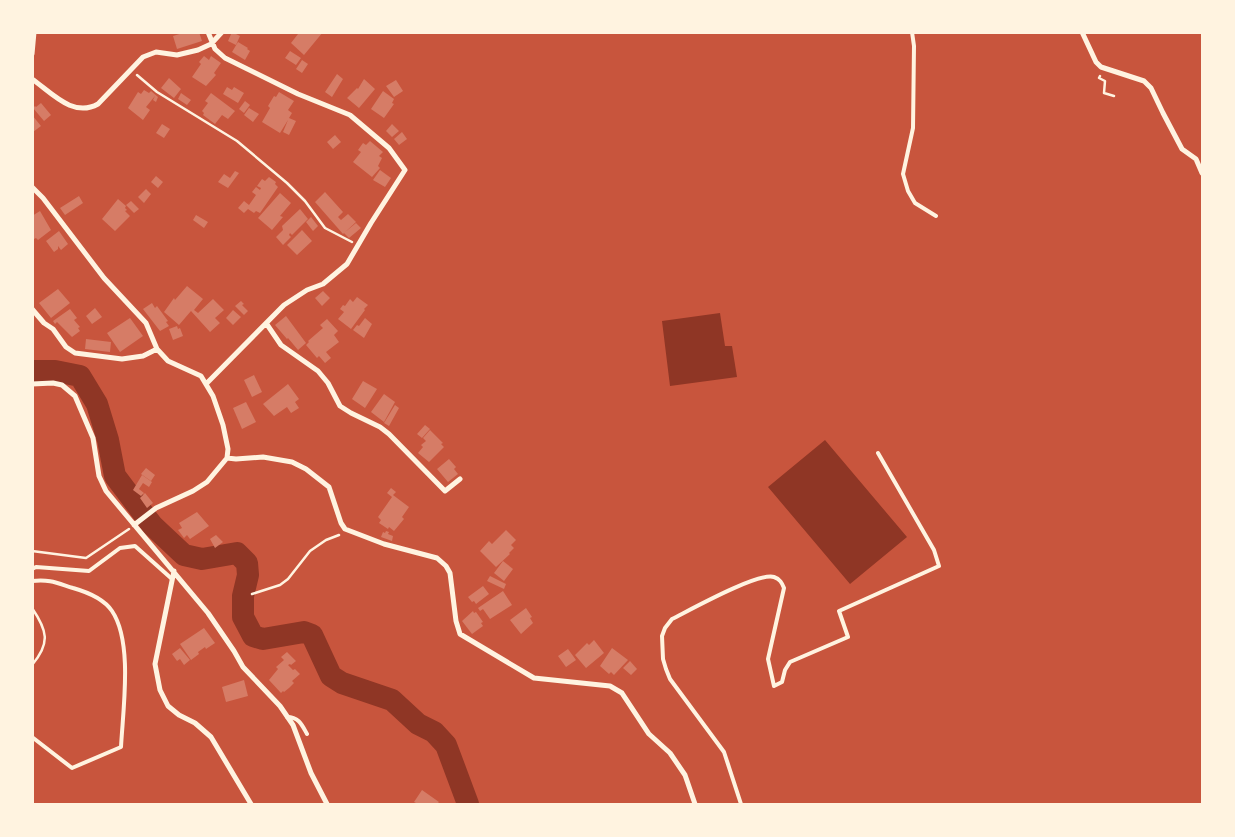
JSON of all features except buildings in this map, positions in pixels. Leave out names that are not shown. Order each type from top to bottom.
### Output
[{"type":"street","points":[[32,54],[34,32]]},
{"type":"street","points":[[207,383],[284,306],[307,290],[323,284],[347,264],[405,170],[389,148],[350,115],[298,94],[225,58],[211,44],[208,32]]},
{"type":"street","points":[[32,79],[68,105],[80,109],[90,109],[98,104],[143,57],[156,52],[177,55],[198,50],[211,44],[222,32]]},
{"type":"street","points":[[1082,32],[1096,62],[1103,68],[1144,81],[1151,88],[1162,113],[1182,149],[1196,159],[1202,174]]},
{"type":"street","points":[[32,187],[104,278],[146,323],[157,350],[168,361],[201,376],[207,383],[223,425],[228,449],[227,458],[207,482],[193,491],[156,508],[134,525]]},
{"type":"street","points":[[32,310],[44,323],[53,329],[66,347],[74,353],[122,359],[143,356],[157,350]]},
{"type":"street","points":[[266,323],[281,345],[318,371],[328,383],[340,406],[351,414],[380,427],[389,434],[445,491],[460,480]]},
{"type":"street","points":[[32,384],[53,383],[62,385],[76,396],[94,438],[98,476],[106,491],[208,613],[234,651],[242,667],[280,706],[293,725],[312,773],[327,804]]},
{"type":"street","points":[[227,458],[263,457],[292,462],[306,469],[329,486],[340,523],[345,529],[384,544],[437,558],[446,566],[450,573],[456,621],[460,634],[534,678],[610,686],[622,693],[649,734],[670,753],[684,775],[696,804]]},
{"type":"street","points":[[174,570],[155,664],[160,690],[168,706],[179,716],[195,723],[211,738],[251,804]]},
{"type":"lane","points":[[912,32],[914,46],[913,128],[904,174],[908,191],[916,203],[936,216]]},
{"type":"lane","points":[[741,804],[724,752],[668,674],[662,648],[662,636],[665,628],[672,619],[740,585],[773,576],[780,580],[784,588],[768,659],[774,686],[782,682],[785,670],[790,662],[848,638],[839,611],[939,566],[934,550],[878,453]]},
{"type":"lane","points":[[32,569],[36,567],[89,571],[120,548],[135,546],[172,578]]},
{"type":"lane","points":[[32,580],[47,579],[90,593],[112,610],[122,632],[125,651],[121,747],[72,768],[32,737]]},
{"type":"lane","points":[[287,716],[294,717],[301,723],[307,734]]},
{"type":"path","points":[[1103,68],[1100,78],[1105,81],[1104,93],[1114,96]]},
{"type":"path","points":[[131,69],[157,92],[238,141],[287,183],[305,201],[326,228],[358,246]]},
{"type":"path","points":[[32,551],[86,558],[134,525]]},
{"type":"path","points":[[252,594],[275,588],[284,582],[310,551],[333,536]]},
{"type":"path","points":[[32,608],[45,631],[46,639],[37,660],[32,665]]},
{"type":"shaded area","points":[[720,313],[725,346],[732,346],[737,377],[670,386],[662,321]]},
{"type":"shaded area","points":[[825,440],[907,537],[850,584],[768,487]]},
{"type":"waterway","points":[[32,371],[55,371],[80,376],[97,404],[108,440],[115,476],[152,525],[184,555],[202,559],[237,553],[247,563],[248,575],[243,596],[243,617],[253,636],[263,639],[304,632],[312,635],[331,676],[342,683],[392,700],[418,724],[434,732],[446,745],[468,804]]}]
